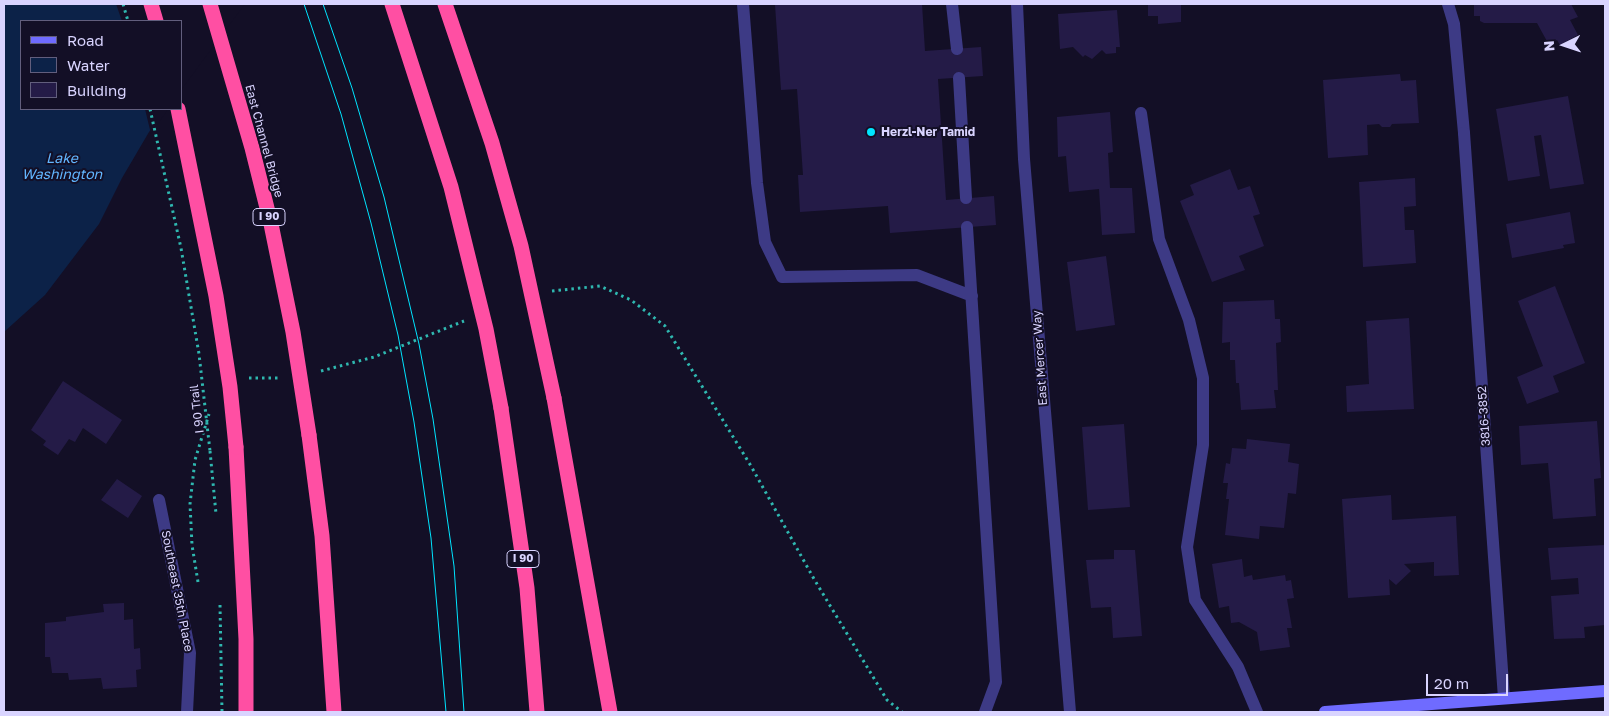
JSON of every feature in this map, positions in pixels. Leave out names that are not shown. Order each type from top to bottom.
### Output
[{"type":"highway","points":[[151,4],[156,20]]},
{"type":"highway","name":"East Channel Bridge","points":[[210,4],[252,148],[293,332],[322,536],[334,712]]},
{"type":"highway","name":"I 90","points":[[392,4],[433,124],[454,196],[486,329],[501,408],[527,588],[537,712]]},
{"type":"highway","points":[[445,4],[492,143],[521,246],[554,398],[610,712]]},
{"type":"highway","points":[[178,110],[216,296],[230,387],[236,447],[246,639],[246,712]]},
{"type":"street","points":[[743,4],[757,183],[765,242],[782,276],[917,275],[972,296]]},
{"type":"street","points":[[952,4],[957,49]]},
{"type":"street","name":"East Mercer Way","points":[[1016,4],[1024,159],[1070,712]]},
{"type":"street","name":"3816-3852","points":[[1448,4],[1454,24],[1464,133],[1504,698]]},
{"type":"street","points":[[959,78],[966,198]]},
{"type":"street","points":[[1141,113],[1159,239],[1189,320],[1203,378],[1203,445],[1187,546],[1195,600],[1238,667],[1257,712]]},
{"type":"street","points":[[967,228],[996,682],[985,712]]},
{"type":"street","name":"Southeast 35th Place","points":[[159,500],[190,653],[187,712]]},
{"type":"street","points":[[1325,712],[1605,691]]},
{"type":"path","points":[[123,4],[128,20]]},
{"type":"path","name":"I 90 Trail","points":[[150,110],[181,248],[199,354],[216,518]]},
{"type":"path","points":[[550,292],[600,286],[631,300],[665,326],[751,466],[814,579],[887,700],[902,712]]},
{"type":"path","points":[[320,371],[374,357],[473,318]]},
{"type":"path","points":[[245,378],[283,377]]},
{"type":"path","points":[[199,586],[192,545],[190,504],[195,460],[212,405]]},
{"type":"path","points":[[220,602],[222,712]]},
{"type":"water","name":"Lake Washington","points":[[4,4],[242,4],[182,21],[20,20],[20,110],[165,110],[149,132],[122,178],[99,224],[45,295],[4,332]]},
{"type":"pier","points":[[116,4],[245,4],[182,89],[182,20],[122,20]]},
{"type":"pier","points":[[145,110],[167,110],[151,134]]},
{"type":"building","name":"Herzl-Ner Tamid","points":[[922,4],[925,51],[981,47],[983,76],[938,79],[946,200],[994,196],[996,225],[890,233],[888,206],[800,212],[798,175],[803,175],[797,89],[781,90],[775,5]]},
{"type":"building","points":[[1148,4],[1181,4],[1181,22],[1158,24],[1158,16],[1148,16]]},
{"type":"building","points":[[1474,4],[1571,4],[1578,17],[1570,20],[1578,35],[1560,45],[1557,40],[1549,45],[1537,23],[1484,23],[1480,21],[1480,16],[1474,16]]},
{"type":"building","points":[[1117,10],[1120,47],[1116,47],[1116,53],[1106,54],[1102,50],[1092,59],[1085,55],[1083,57],[1073,47],[1060,49],[1058,14]]},
{"type":"building","points":[[1400,74],[1401,81],[1416,80],[1419,123],[1392,124],[1390,127],[1382,127],[1379,124],[1367,125],[1368,155],[1328,158],[1323,80]]},
{"type":"building","points":[[1568,96],[1584,184],[1550,189],[1541,135],[1534,136],[1540,176],[1508,181],[1496,109]]},
{"type":"building","points":[[1110,112],[1113,152],[1108,153],[1110,188],[1132,188],[1135,233],[1102,235],[1099,189],[1069,192],[1066,156],[1058,157],[1057,117]]},
{"type":"building","points":[[1230,169],[1238,190],[1250,186],[1260,214],[1253,216],[1264,246],[1239,256],[1245,270],[1212,282],[1180,201],[1194,195],[1190,185]]},
{"type":"building","points":[[1415,178],[1416,206],[1404,207],[1405,230],[1414,230],[1416,263],[1363,267],[1359,182]]},
{"type":"building","points":[[1570,212],[1575,243],[1563,245],[1564,248],[1512,258],[1506,224]]},
{"type":"building","points":[[1106,256],[1115,325],[1076,331],[1067,262]]},
{"type":"building","points":[[1555,286],[1585,363],[1553,376],[1559,392],[1527,404],[1517,377],[1543,366],[1518,301]]},
{"type":"building","points":[[1274,300],[1275,319],[1280,319],[1281,342],[1276,343],[1278,390],[1274,390],[1276,408],[1241,410],[1239,383],[1236,383],[1235,360],[1230,360],[1230,342],[1222,343],[1223,302]]},
{"type":"building","points":[[1409,318],[1414,409],[1347,412],[1346,386],[1369,384],[1366,321]]},
{"type":"building","points":[[63,381],[122,420],[106,444],[83,428],[75,442],[69,439],[58,455],[43,445],[46,441],[31,430]]},
{"type":"building","points":[[1597,421],[1601,478],[1594,479],[1596,516],[1553,519],[1548,463],[1521,465],[1519,426]]},
{"type":"building","points":[[1124,424],[1130,507],[1088,510],[1082,427]]},
{"type":"building","points":[[1247,439],[1290,444],[1288,462],[1299,464],[1296,494],[1288,493],[1284,528],[1260,526],[1259,539],[1225,535],[1229,499],[1226,499],[1228,483],[1223,483],[1226,463],[1230,464],[1232,448],[1246,449]]},
{"type":"building","points":[[117,479],[142,496],[128,518],[101,500]]},
{"type":"building","points":[[1391,495],[1392,520],[1456,516],[1459,575],[1434,576],[1434,562],[1404,564],[1411,571],[1396,585],[1389,579],[1390,595],[1348,598],[1342,499]]},
{"type":"building","points":[[1605,545],[1605,625],[1584,627],[1585,638],[1554,639],[1551,596],[1579,594],[1578,578],[1551,580],[1548,548]]},
{"type":"building","points":[[1114,550],[1135,550],[1142,636],[1113,638],[1111,607],[1091,608],[1086,560],[1114,559]]},
{"type":"building","points":[[1242,559],[1244,577],[1252,575],[1253,580],[1285,575],[1286,581],[1291,580],[1294,598],[1287,599],[1292,628],[1287,628],[1290,647],[1260,651],[1257,632],[1239,622],[1231,623],[1229,606],[1219,608],[1212,564]]},
{"type":"building","points":[[124,603],[124,620],[133,619],[134,649],[140,648],[141,669],[136,670],[137,687],[103,689],[101,678],[69,680],[68,673],[52,673],[50,657],[45,657],[45,623],[66,621],[66,617],[104,612],[103,604]]},
{"type":"tram line","points":[[304,4],[341,114],[371,223],[398,335],[414,422],[431,538],[446,712]]},
{"type":"tram line","points":[[323,4],[352,88],[384,197],[419,344],[433,419],[454,566],[464,712]]},
{"type":"place","name":"Herzl-Ner Tamid","points":[[871,132]]}]
